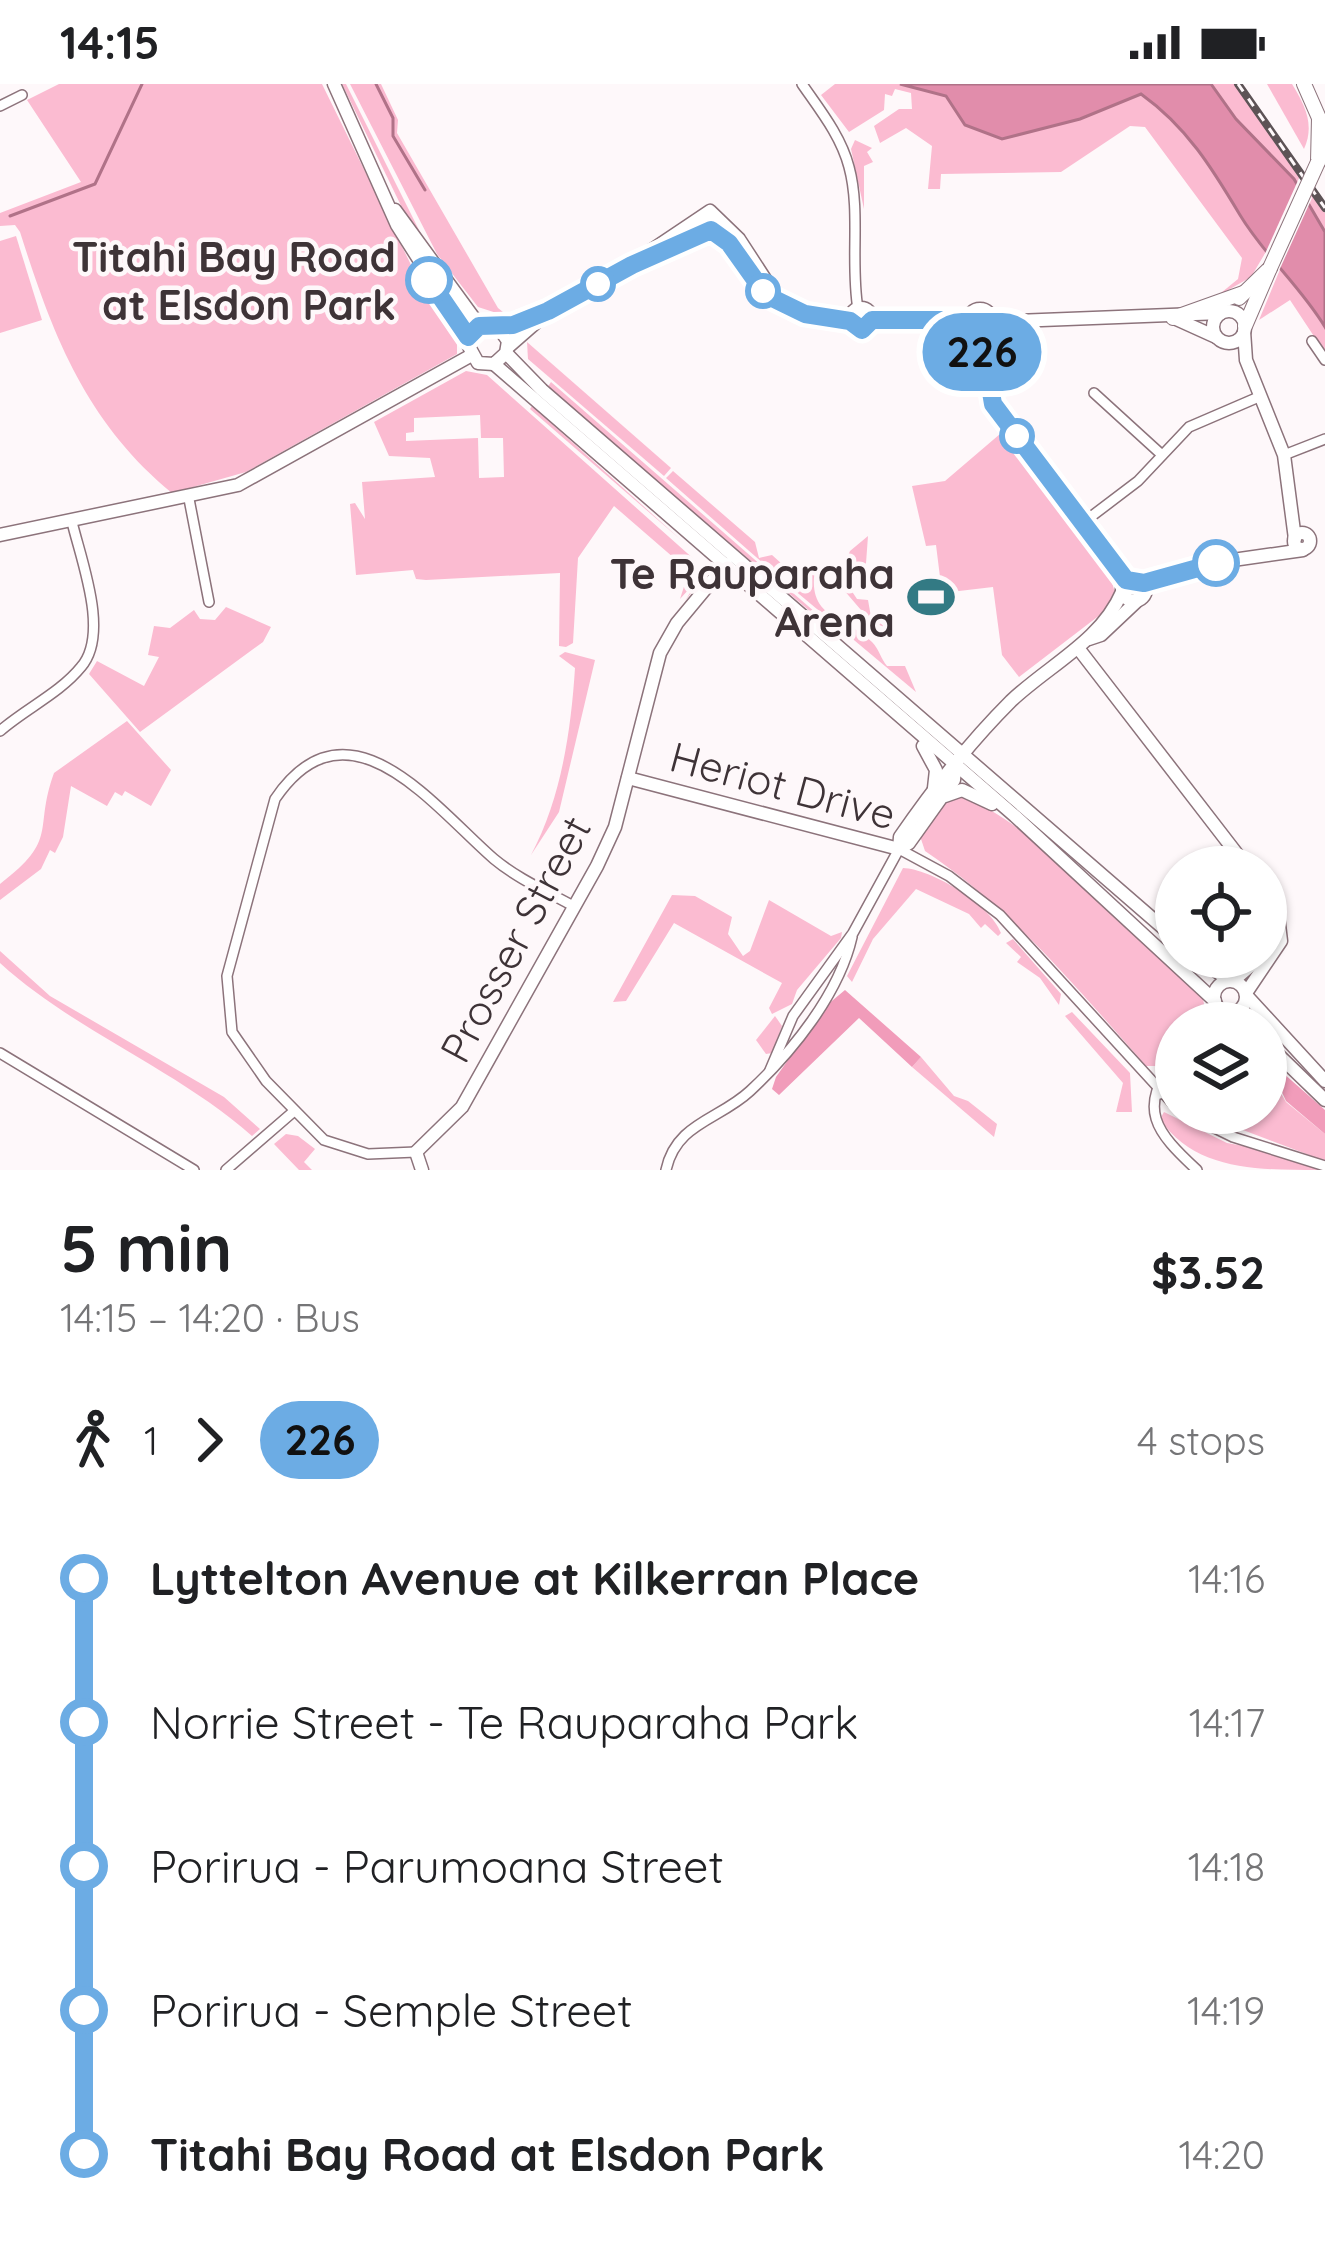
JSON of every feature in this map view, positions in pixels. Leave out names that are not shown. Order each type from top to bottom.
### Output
[{"type":"main road","points":[[334,84],[416,258],[468,337],[470,356],[483,365],[494,364],[548,311]]},
{"type":"main road","points":[[1220,339],[1237,340],[1244,328],[1321,155],[1319,118],[1304,84]]},
{"type":"main road","points":[[394,210],[479,326]]},
{"type":"main road","points":[[632,265],[699,216],[700,226],[712,226],[729,243],[766,295],[805,314],[854,315],[862,330],[872,320],[969,320],[981,333],[993,404],[1084,522],[1136,602]]},
{"type":"main road","points":[[468,337],[479,326],[499,327],[548,311],[712,226]]},
{"type":"main road","points":[[1220,339],[1213,324],[1270,268]]},
{"type":"main road","points":[[1173,318],[1243,293]]},
{"type":"main road","points":[[969,320],[979,309],[992,322]]},
{"type":"main road","points":[[981,333],[992,322],[1238,313],[1246,360],[1284,455],[1293,512],[1306,542],[1124,586]]},
{"type":"main road","points":[[1173,318],[1220,339],[1246,360]]},
{"type":"main road","points":[[499,327],[507,350],[1185,968],[1215,1002]]},
{"type":"main road","points":[[0,535],[189,500],[253,478],[470,356]]},
{"type":"main road","points":[[494,364],[913,732],[959,761],[1155,923]]},
{"type":"main road","name":"Prosser Street","points":[[416,1152],[462,1108],[574,907],[610,839],[660,653],[677,623],[733,556]]},
{"type":"main road","points":[[1083,643],[1101,635],[1145,594],[1144,583]]},
{"type":"main road","points":[[899,849],[959,761],[1013,699],[1113,613],[1124,586]]},
{"type":"main road","points":[[1083,643],[1232,846]]},
{"type":"main road","points":[[913,732],[934,764],[938,793]]},
{"type":"main road","name":"Heriot Drive","points":[[628,778],[862,835],[899,849]]},
{"type":"main road","points":[[862,835],[889,833],[911,820],[938,793],[962,790],[1015,816]]},
{"type":"main road","points":[[899,849],[911,820]]},
{"type":"main road","points":[[1228,978],[1325,1081]]},
{"type":"main road","points":[[1215,1002],[1216,988],[1236,978]]},
{"type":"main road","points":[[1243,1002],[1255,978]]},
{"type":"main road","points":[[1287,1063],[1325,1100]]},
{"type":"main road","points":[[416,1152],[422,1170]]},
{"type":"street","points":[[802,84],[834,131],[850,168],[854,315]]},
{"type":"street","points":[[0,106],[22,94]]},
{"type":"street","points":[[1312,341],[1325,360]]},
{"type":"street","points":[[1094,392],[1162,455]]},
{"type":"street","points":[[1084,522],[1193,424],[1261,396]]},
{"type":"street","points":[[1284,455],[1325,439]]},
{"type":"street","points":[[189,500],[209,602]]},
{"type":"street","points":[[0,731],[73,676],[90,654],[93,628],[72,522]]},
{"type":"street","points":[[416,1152],[346,1150],[316,1135],[238,1046],[225,998],[268,811],[300,771],[341,757],[394,768],[508,870],[574,907]]},
{"type":"street","points":[[666,1170],[684,1134],[728,1108],[770,1070],[830,989],[853,933],[899,849]]},
{"type":"street","name":"Heriot Drive","points":[[899,849],[970,890],[1000,915],[1155,1088]]},
{"type":"street","points":[[770,1070],[793,1016],[853,933]]},
{"type":"street","points":[[0,1053],[194,1170]]},
{"type":"street","points":[[1142,1074],[1155,1072]]},
{"type":"street","points":[[226,1170],[293,1112]]},
{"type":"street","points":[[1160,1134],[1197,1170]]},
{"type":"street","points":[[1227,1134],[1325,1166]]},
{"type":"shaded area","points":[[59,84],[322,84],[416,275],[457,332],[457,354],[246,472],[172,493],[142,466],[95,407],[60,342],[20,232],[15,225],[0,226],[0,213],[81,182],[27,100]]},
{"type":"shaded area","points":[[342,84],[346,84],[426,244],[407,218]]},
{"type":"shaded area","points":[[350,84],[381,84],[398,120],[397,133],[498,308],[509,317],[478,307],[437,254]]},
{"type":"shaded area","points":[[835,84],[1111,84],[1117,101],[1141,94],[1195,147],[1267,250],[1251,277],[1216,297],[1238,279],[1242,258],[1145,127],[1130,126],[1061,172],[941,174],[940,189],[928,189],[932,146],[906,128],[880,143],[874,126],[899,109],[912,109],[911,93],[895,89],[892,96],[885,94],[884,110],[849,132],[821,95]]},
{"type":"shaded area","points":[[900,84],[1211,84],[1236,119],[1294,179],[1325,232],[1325,327],[1250,230],[1197,149],[1141,94],[1080,119],[1002,139],[965,125],[946,96]]},
{"type":"shaded area","points":[[1211,84],[1235,84],[1325,213],[1325,232],[1294,179],[1236,119]]},
{"type":"shaded area","points":[[1267,84],[1292,84],[1297,92],[1308,123],[1304,149]]},
{"type":"shaded area","points":[[855,140],[872,148],[867,152],[873,162],[864,166],[864,209],[851,149]]},
{"type":"shaded area","points":[[16,236],[42,320],[0,333],[0,241]]},
{"type":"shaded area","points":[[1281,267],[1325,327],[1325,353],[1290,300],[1259,320]]},
{"type":"shaded area","points":[[527,342],[671,468],[664,476],[528,359]]},
{"type":"shaded area","points":[[466,371],[487,375],[696,561],[699,577],[704,576],[685,601],[699,578],[680,599],[689,571],[614,506],[578,558],[573,643],[566,647],[559,646],[560,573],[426,580],[416,579],[413,570],[356,575],[350,504],[355,503],[365,519],[362,482],[435,477],[430,458],[389,456],[374,422]],"holes":[[[480,415],[481,438],[503,438],[504,477],[479,478],[478,438],[406,441],[406,433],[414,432],[414,418]]]},
{"type":"shaded area","points":[[551,382],[839,633],[838,635],[547,388]]},
{"type":"shaded area","points":[[532,406],[681,540],[530,409]]},
{"type":"shaded area","points":[[1000,434],[1110,575],[1115,593],[1109,608],[1019,677],[1002,655],[993,587],[942,593],[936,545],[926,546],[912,486],[945,481]]},
{"type":"shaded area","points":[[673,471],[755,542],[759,558],[772,555],[782,564],[799,567],[773,572],[666,478]]},
{"type":"shaded area","points":[[868,536],[865,577],[855,579],[851,590],[857,599],[868,600],[871,617],[887,628],[859,617],[861,610],[837,582],[850,551]]},
{"type":"shaded area","points":[[816,564],[814,582],[821,606],[872,642],[887,666],[905,666],[916,692],[793,589],[792,574]]},
{"type":"shaded area","points":[[226,607],[271,627],[263,642],[140,732],[89,674],[97,661],[144,686],[159,657],[148,655],[154,626],[170,628],[194,610],[200,619],[215,620]]},
{"type":"shaded area","points":[[565,652],[595,660],[559,812],[531,855],[550,811],[567,740],[575,668],[559,656]]},
{"type":"shaded area","points":[[127,721],[171,770],[151,806],[125,791],[122,796],[115,792],[107,806],[71,786],[63,837],[55,853],[50,850],[41,869],[0,900],[0,884],[38,844],[54,773]]},
{"type":"shaded area","points":[[962,795],[1024,833],[1155,949],[1155,978],[1185,978],[1202,994],[1204,1002],[1155,1002],[1155,1066],[1146,1066],[1015,924],[925,851],[920,836],[949,799]]},
{"type":"shaded area","points":[[903,868],[928,874],[958,890],[985,910],[1001,933],[998,936],[985,924],[981,928],[969,914],[916,889],[873,939],[852,982],[847,976]]},
{"type":"shaded area","points":[[672,895],[695,896],[732,917],[728,934],[743,956],[750,951],[769,900],[831,936],[842,932],[841,938],[797,990],[792,1004],[772,1014],[769,1008],[782,983],[674,923],[626,1001],[613,1002]]},
{"type":"shaded area","points":[[1013,939],[1061,994],[1059,1005],[1040,978],[1017,962],[1021,957],[1006,943]]},
{"type":"shaded area","points":[[0,951],[50,996],[224,1097],[260,1129],[252,1136],[191,1090],[61,1010],[0,963]]},
{"type":"shaded area","points":[[845,990],[921,1057],[912,1067],[859,1018],[779,1095],[772,1089],[776,1077],[827,1005]]},
{"type":"shaded area","points":[[1072,1012],[1130,1073],[1132,1112],[1116,1112],[1123,1083],[1065,1016]]},
{"type":"shaded area","points":[[775,1016],[782,1026],[772,1053],[766,1054],[756,1040]]},
{"type":"shaded area","points":[[921,1057],[954,1096],[997,1124],[994,1137],[912,1067]]},
{"type":"shaded area","points":[[1287,1077],[1325,1110],[1325,1134],[1287,1102]]},
{"type":"shaded area","points":[[1287,1103],[1325,1134],[1325,1161],[1254,1134],[1287,1134]]},
{"type":"shaded area","points":[[286,1134],[298,1136],[315,1149],[304,1162],[312,1170],[299,1170],[274,1144]]},
{"type":"shaded area","points":[[1209,1134],[1319,1170],[1229,1164],[1209,1158],[1174,1136]]},
{"type":"pier","points":[[1300,176],[1312,198],[1278,273],[1264,256]]},
{"type":"waterway","points":[[10,216],[95,184],[142,84]]},
{"type":"waterway","points":[[376,84],[393,118],[393,136],[425,190]]},
{"type":"railway","points":[[1238,84],[1325,208]]},
{"type":"bus line","name":"226","points":[[429,280],[468,337],[479,326],[513,325],[548,311],[632,265],[711,230],[729,243],[766,295],[805,314],[850,321],[862,330],[872,320],[969,320],[971,328],[981,333],[987,391],[993,404],[1126,580],[1136,577],[1144,583],[1216,563]]},
{"type":"place","name":"Titahi Bay Road at Elsdon Park","points":[[429,280]]},
{"type":"place","name":"Te Rauparaha Arena","points":[[931,597]]}]
